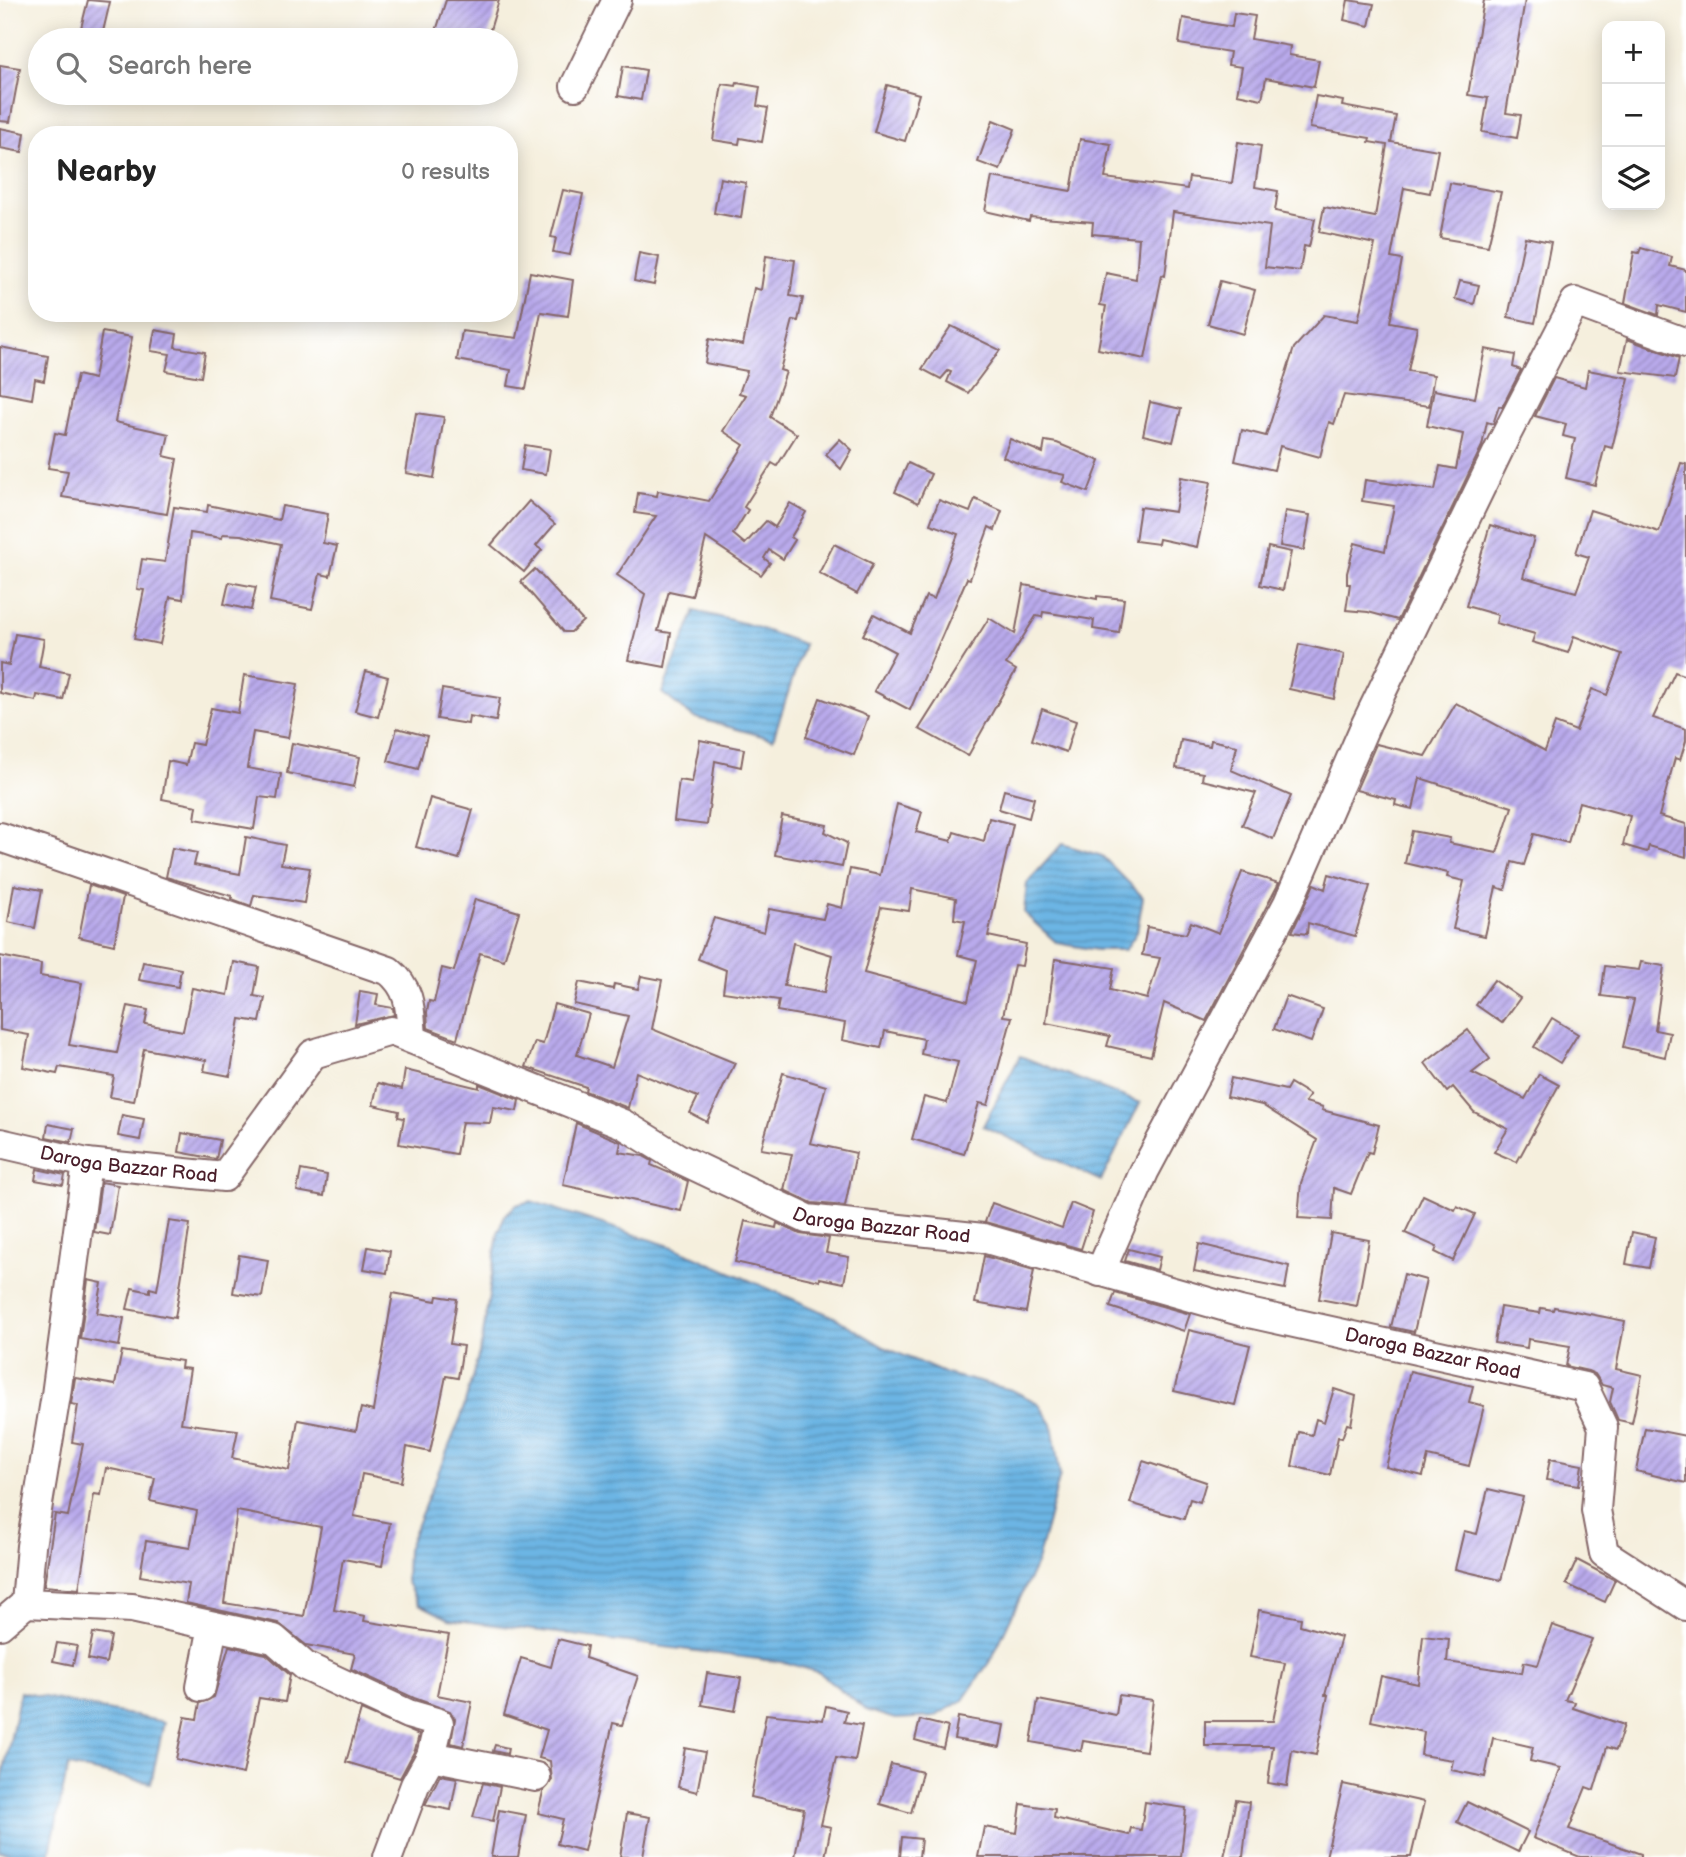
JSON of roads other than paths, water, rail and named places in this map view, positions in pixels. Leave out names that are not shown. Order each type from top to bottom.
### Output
[{"type":"street","points":[[575,86],[617,0]]},
{"type":"street","points":[[1100,1272],[1144,1172],[1288,903],[1366,724],[1504,439],[1575,302],[1686,343]]},
{"type":"street","points":[[0,837],[389,971],[402,982],[409,1003],[412,1039]]},
{"type":"street","name":"Daroga Bazzar Road","points":[[0,1143],[87,1163],[224,1177],[313,1054],[391,1031],[623,1125],[678,1158],[807,1219],[984,1238],[1240,1311],[1584,1387],[1603,1427],[1596,1510],[1604,1553],[1686,1606]]},
{"type":"street","points":[[26,1603],[31,1546],[56,1395],[87,1163]]},
{"type":"street","points":[[0,1625],[26,1603],[132,1608],[274,1639],[305,1667],[408,1714],[439,1723],[431,1756],[415,1785],[388,1857]]},
{"type":"street","points":[[201,1687],[213,1626]]},
{"type":"street","points":[[431,1756],[536,1777]]},
{"type":"water","points":[[695,611],[747,624],[804,644],[773,739],[693,717],[662,693]]},
{"type":"water","points":[[1062,844],[1102,856],[1143,897],[1137,932],[1125,950],[1097,950],[1057,943],[1024,913],[1027,883]]},
{"type":"water","points":[[1020,1056],[1140,1103],[1101,1181],[983,1126]]},
{"type":"water","points":[[531,1201],[673,1247],[834,1317],[884,1347],[946,1374],[1012,1390],[1038,1403],[1052,1424],[1060,1475],[1037,1562],[992,1658],[963,1700],[934,1717],[895,1719],[866,1710],[820,1673],[788,1663],[449,1619],[419,1604],[406,1581],[407,1549],[461,1417],[482,1342],[498,1233],[505,1215],[516,1205]]},
{"type":"water","points":[[20,1692],[164,1722],[151,1783],[68,1766],[49,1857],[25,1857],[0,1852],[0,1790]]}]
